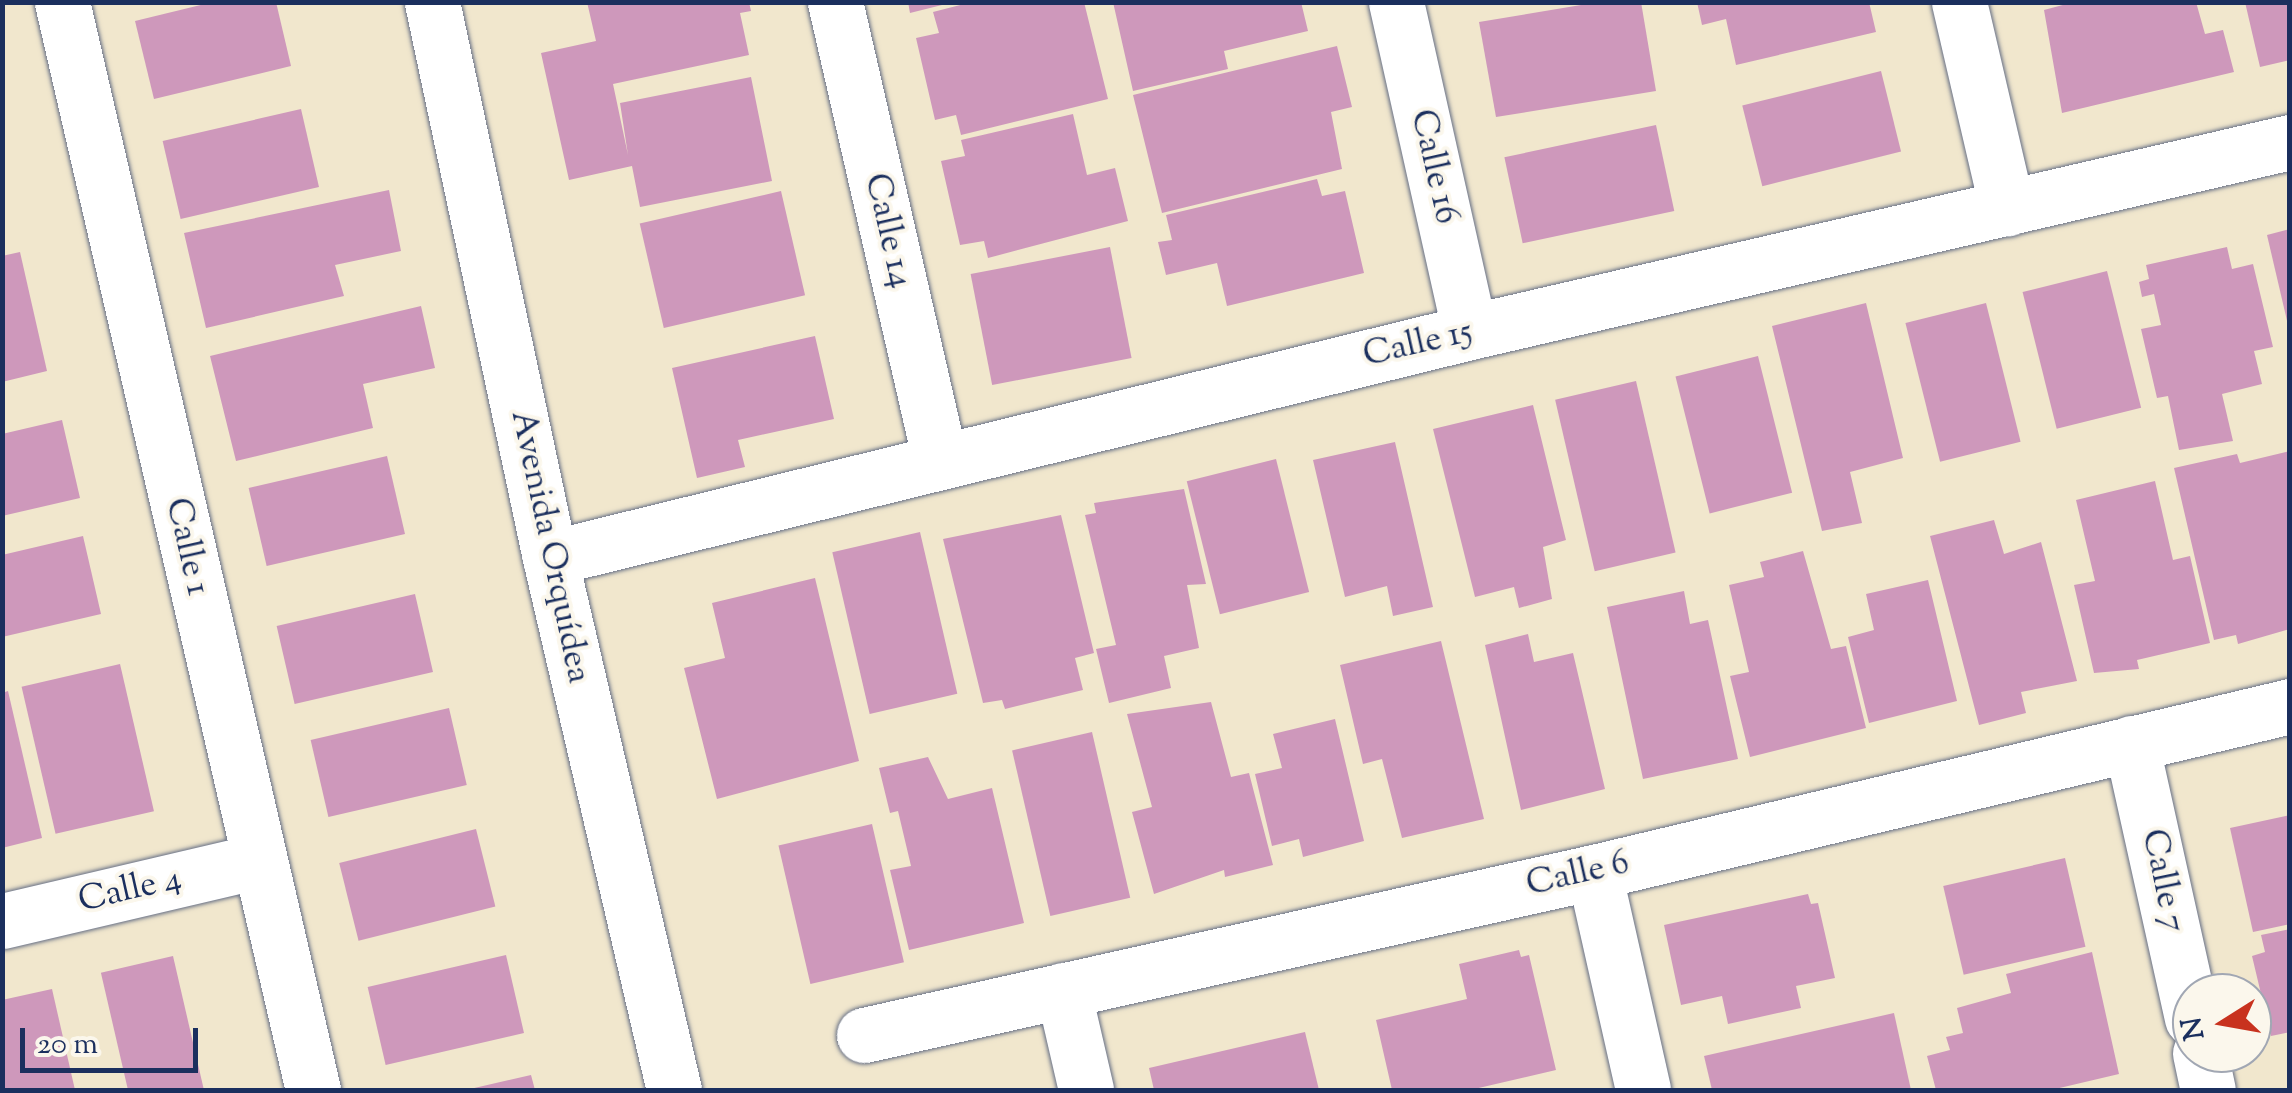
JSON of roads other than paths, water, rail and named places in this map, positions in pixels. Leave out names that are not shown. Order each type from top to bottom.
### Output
[{"type":"street","name":"Calle 1","points":[[62,2],[313,1090]]},
{"type":"street","name":"Avenida Orquídea","points":[[432,2],[550,558],[674,1090]]},
{"type":"street","name":"Calle 14","points":[[834,2],[940,460]]},
{"type":"street","name":"Calle 16","points":[[1396,2],[1470,332]]},
{"type":"street","points":[[1959,2],[2006,209]]},
{"type":"street","name":"Calle 15","points":[[550,558],[826,495],[940,460],[1470,332],[2290,142]]},
{"type":"street","name":"Calle 6","points":[[864,1035],[1594,872],[2290,706]]},
{"type":"street","name":"Calle 7","points":[[2132,744],[2182,973]]},
{"type":"street","name":"Calle 4","points":[[2,921],[258,861]]},
{"type":"street","points":[[1594,872],[1644,1090]]},
{"type":"street","points":[[1063,990],[1086,1090]]}]
